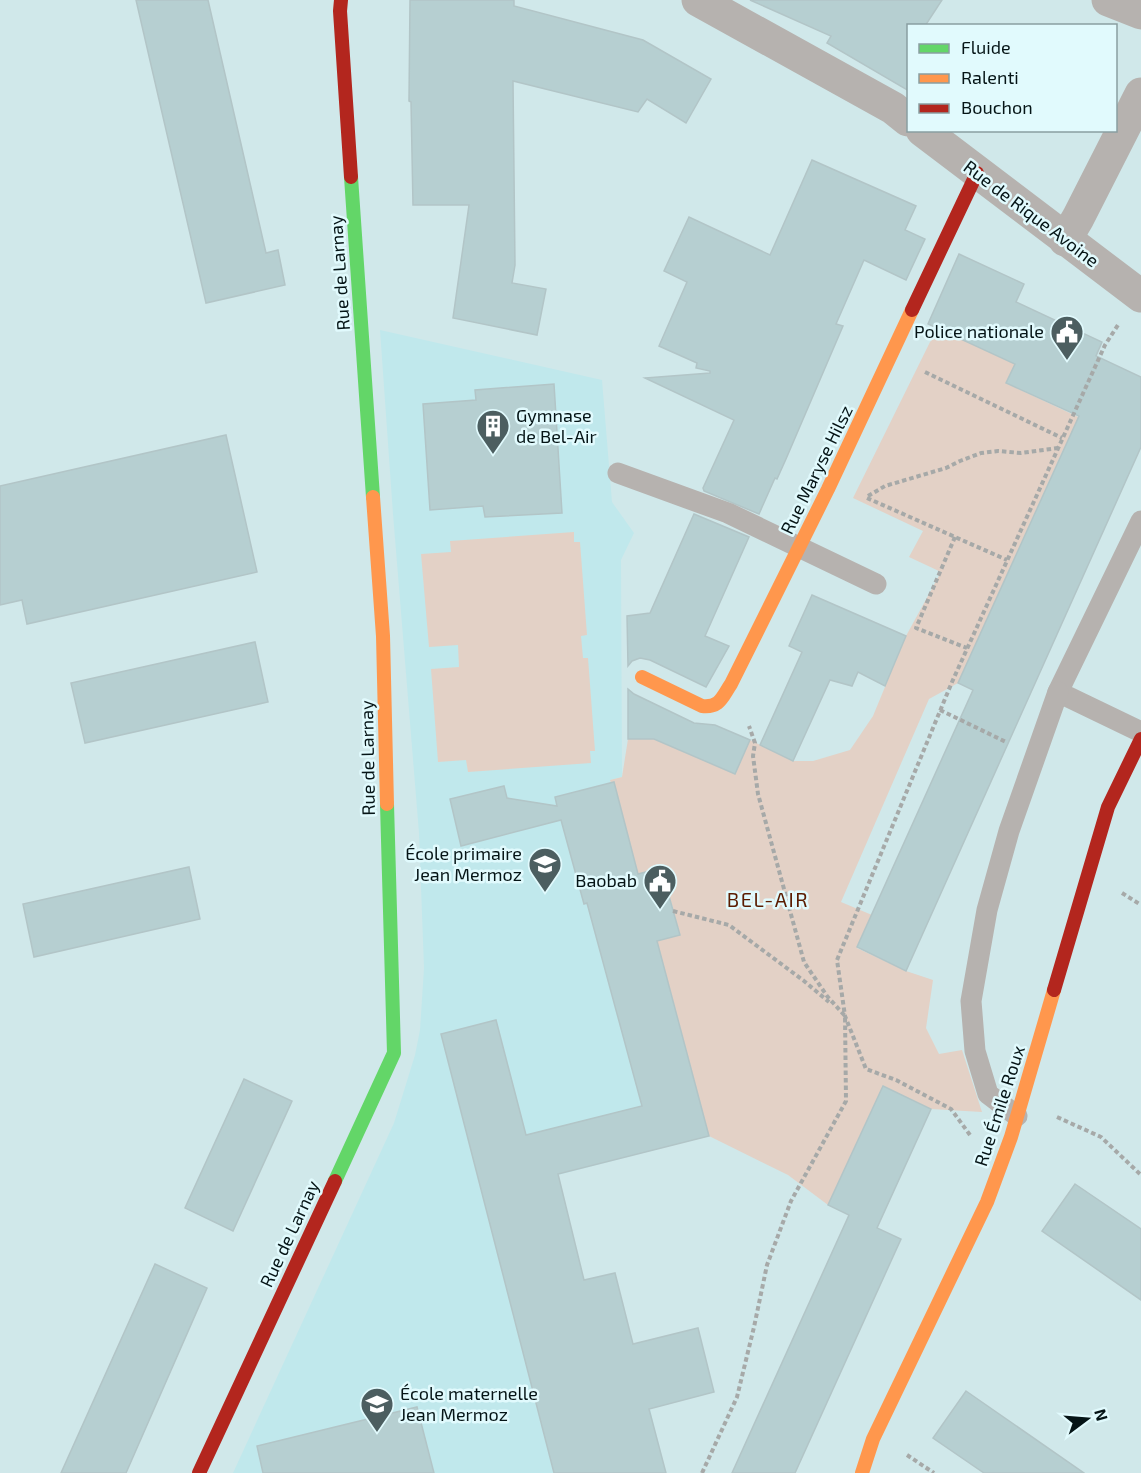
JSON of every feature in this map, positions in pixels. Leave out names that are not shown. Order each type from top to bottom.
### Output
[{"type":"street","name":"Rue de Larnay","points":[[200,1473],[394,1053],[383,636],[340,23],[341,0]]},
{"type":"street","points":[[1108,0],[1141,13]]},
{"type":"street","points":[[714,4],[907,119]]},
{"type":"street","points":[[1065,240],[1078,219],[1141,94]]},
{"type":"street","name":"Rue de Rique Avoine","points":[[925,132],[1140,295]]},
{"type":"street","name":"Rue Maryse Hilsz","points":[[642,677],[708,707],[718,704],[731,684],[800,547],[977,173]]},
{"type":"street","name":"Rue Émile Roux","points":[[862,1473],[873,1439],[987,1202],[1019,1109],[1108,807],[1141,739]]},
{"type":"lane","points":[[618,473],[728,513],[876,584]]},
{"type":"lane","points":[[1019,1109],[988,1094],[975,1051],[971,1001],[987,910],[1009,831],[1058,692],[1141,521]]},
{"type":"lane","points":[[1058,692],[1141,732]]},
{"type":"path","points":[[702,1473],[736,1397],[767,1265],[791,1201],[846,1101],[845,1016],[837,960],[940,710],[1062,438],[1105,345],[1140,295]]},
{"type":"path","points":[[919,381],[924,372],[1062,438]]},
{"type":"path","points":[[865,498],[885,486],[946,468],[981,453],[998,451],[1021,453],[1058,448]]},
{"type":"path","points":[[865,498],[869,488]]},
{"type":"path","points":[[859,498],[865,498],[1007,560]]},
{"type":"path","points":[[955,537],[916,628],[967,648]]},
{"type":"path","points":[[731,684],[755,742],[753,756],[758,794],[804,962],[827,996],[845,1016],[866,1069],[896,1080],[951,1108],[998,1173]]},
{"type":"path","points":[[940,710],[1036,757]]},
{"type":"path","points":[[673,911],[729,924],[804,981],[845,1016]]},
{"type":"path","points":[[1019,1109],[1101,1137],[1141,1175]]},
{"type":"shaded area","name":"École primaire Jean Mermoz","points":[[380,330],[602,380],[612,502],[634,533],[621,560],[622,777],[611,780],[614,782],[639,874],[661,868],[680,935],[657,941],[709,1136],[558,1175],[584,1280],[615,1273],[633,1344],[698,1328],[714,1392],[650,1409],[666,1473],[233,1473],[394,1123],[415,1055],[420,1030],[424,968],[419,833]]},
{"type":"shaded area","points":[[941,330],[1015,364],[1006,383],[1091,423],[1063,450],[958,683],[929,699],[841,902],[872,915],[857,948],[906,971],[933,980],[926,1028],[939,1054],[962,1050],[982,1112],[931,1109],[883,1086],[828,1205],[788,1175],[709,1136],[657,941],[680,934],[662,869],[638,874],[614,782],[611,783],[610,780],[622,777],[628,739],[654,739],[735,774],[750,740],[794,761],[813,761],[850,750],[873,716],[906,636],[941,572],[909,557],[923,531],[853,498],[930,342]]},
{"type":"shaded area","points":[[574,532],[574,542],[580,542],[587,635],[581,636],[583,658],[588,658],[595,751],[590,751],[591,763],[468,772],[466,760],[438,762],[431,669],[459,667],[458,645],[429,647],[421,554],[451,552],[450,541]]},
{"type":"building","points":[[136,0],[208,0],[266,253],[278,250],[285,285],[206,303]]},
{"type":"building","points":[[410,0],[514,0],[514,6],[643,40],[711,79],[686,123],[647,99],[638,112],[513,81],[515,265],[512,283],[546,289],[537,335],[453,318],[469,205],[413,205],[411,102],[409,101]]},
{"type":"building","points":[[750,0],[942,0],[926,24],[907,24],[907,90],[827,43],[831,36]]},
{"type":"building","points":[[812,160],[916,206],[905,230],[925,239],[906,280],[864,260],[836,324],[843,326],[786,459],[759,514],[704,491],[703,488],[734,420],[645,378],[710,373],[710,371],[696,368],[697,363],[659,346],[687,282],[664,271],[689,217],[770,255]]},
{"type":"building","points":[[959,254],[1024,284],[1016,302],[1102,342],[1096,356],[1141,377],[1141,447],[906,971],[857,947],[973,690],[958,683],[1079,416],[1006,383],[1015,364],[928,324]]},
{"type":"building","name":"Gymnase de Bel-Air","points":[[554,384],[562,513],[485,517],[483,506],[430,510],[423,404],[476,400],[475,390]]},
{"type":"building","points":[[226,435],[257,572],[27,624],[22,600],[0,605],[0,486]]},
{"type":"building","points":[[694,514],[749,537],[705,636],[729,646],[706,687],[650,660],[640,658],[632,661],[628,666],[627,616],[650,613]]},
{"type":"building","points":[[812,595],[906,636],[885,686],[858,672],[852,686],[830,680],[793,761],[760,745],[802,652],[789,646]]},
{"type":"building","points":[[255,642],[268,702],[85,743],[71,683]]},
{"type":"building","points":[[628,689],[694,723],[715,725],[750,740],[735,774],[654,739],[628,739]]},
{"type":"building","points":[[614,782],[638,874],[661,868],[680,935],[657,941],[709,1136],[558,1174],[584,1280],[615,1273],[633,1344],[698,1328],[714,1392],[649,1409],[666,1473],[554,1473],[441,1034],[496,1020],[526,1135],[642,1106],[587,903],[584,904],[561,820],[461,846],[450,799],[504,786],[507,798],[557,806],[555,797]]},
{"type":"building","points":[[189,867],[200,919],[34,957],[23,904]]},
{"type":"building","points":[[244,1079],[292,1101],[233,1231],[185,1208]]},
{"type":"building","points":[[883,1086],[931,1109],[877,1228],[901,1239],[795,1473],[732,1473],[849,1215],[828,1205]]},
{"type":"building","points":[[1075,1184],[1141,1229],[1141,1300],[1042,1231]]},
{"type":"building","points":[[155,1264],[207,1288],[126,1473],[61,1473]]},
{"type":"building","points":[[966,1391],[1084,1473],[984,1473],[933,1438]]},
{"type":"building","name":"École maternelle Jean Mermoz","points":[[417,1407],[434,1473],[263,1473],[257,1446]]},
{"type":"traffic: fast","points":[[351,177],[373,497]]},
{"type":"traffic: fast","points":[[335,1181],[394,1053],[387,804]]},
{"type":"traffic: slow","points":[[642,677],[702,706],[713,705],[723,697],[828,489],[912,310]]},
{"type":"traffic: slow","points":[[373,497],[383,636],[387,804]]},
{"type":"traffic: slow","points":[[862,1473],[873,1439],[987,1202],[1011,1137],[1054,990]]},
{"type":"traffic: jam","points":[[341,0],[351,177]]},
{"type":"traffic: jam","points":[[912,310],[977,173]]},
{"type":"traffic: jam","points":[[1054,990],[1108,807],[1141,739]]},
{"type":"traffic: jam","points":[[199,1473],[335,1181]]},
{"type":"place","name":"Police nationale","points":[[1067,361]]},
{"type":"place","name":"Gymnase de Bel-Air","points":[[493,455]]},
{"type":"place","name":"École primaire Jean Mermoz","points":[[545,893]]},
{"type":"place","name":"Baobab","points":[[660,910]]},
{"type":"place","name":"École maternelle Jean Mermoz","points":[[377,1433]]},
{"type":"district","name":"BEL-AIR","points":[[768,900]]}]
